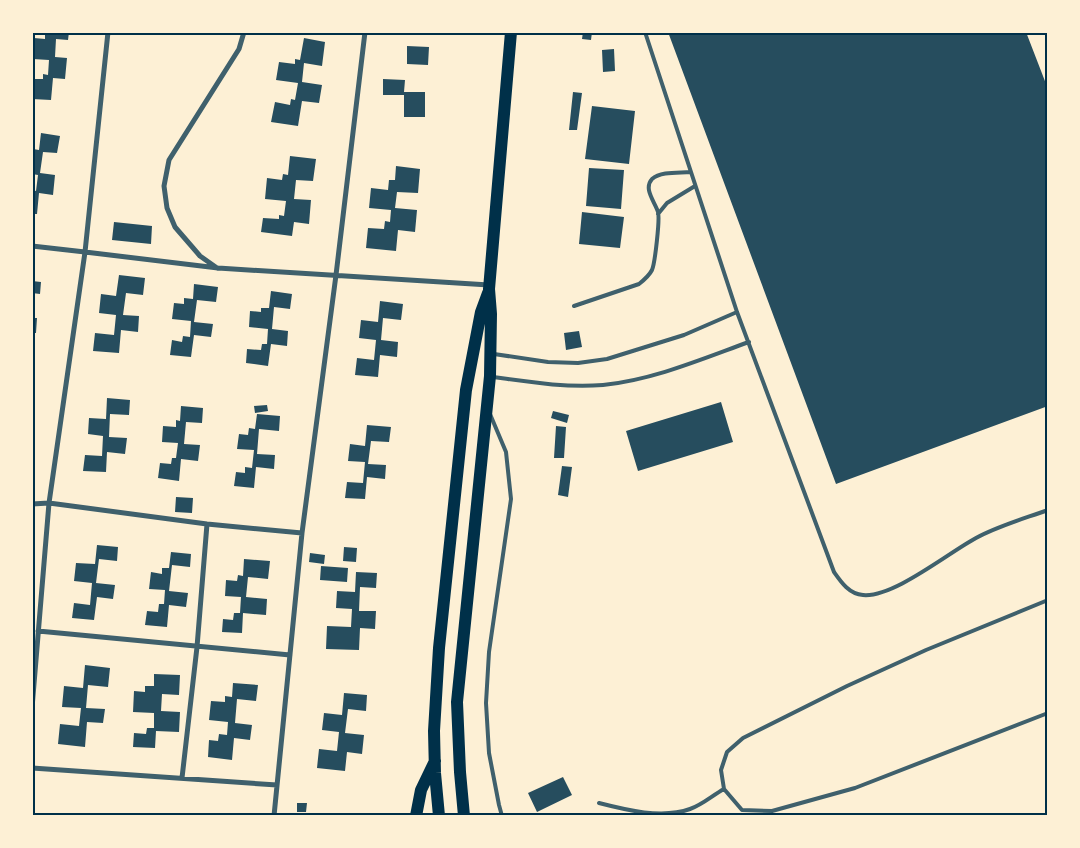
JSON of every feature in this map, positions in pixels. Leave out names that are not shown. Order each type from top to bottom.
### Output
[{"type":"main road","points":[[464,813],[457,702],[490,376],[492,314],[490,287],[511,32]]},
{"type":"main road","points":[[439,816],[434,761],[434,731],[439,648],[466,390],[481,312],[490,287]]},
{"type":"main road","points":[[416,816],[421,790],[434,761]]},
{"type":"street","points":[[32,708],[49,503],[85,252],[108,32]]},
{"type":"street","points":[[218,268],[200,256],[175,227],[167,208],[164,186],[169,160],[239,49],[244,32]]},
{"type":"street","points":[[274,816],[302,533],[336,275],[365,32]]},
{"type":"street","points":[[32,246],[218,268],[490,287]]},
{"type":"street","points":[[32,504],[49,503],[207,524],[302,533]]},
{"type":"street","points":[[182,778],[198,647],[207,524]]},
{"type":"street","points":[[38,631],[290,655]]},
{"type":"street","points":[[32,768],[276,785]]},
{"type":"lane","points":[[645,32],[737,312],[834,572],[846,589],[862,595],[883,592],[912,578],[980,536],[1048,510]]},
{"type":"lane","points":[[574,306],[639,284],[647,277],[653,269],[655,261],[658,214],[649,193],[650,182],[653,178],[661,175],[690,172]]},
{"type":"lane","points":[[658,214],[667,203],[695,186]]},
{"type":"lane","points":[[491,353],[548,362],[578,363],[607,359],[684,335],[737,312]]},
{"type":"lane","points":[[490,376],[543,384],[602,385],[631,380],[684,366],[748,342]]},
{"type":"lane","points":[[487,406],[506,452],[511,499],[489,652],[486,703],[489,753],[502,816]]},
{"type":"lane","points":[[1048,600],[926,650],[847,686],[743,738],[727,752],[721,770],[724,789],[742,813],[772,811],[855,788],[1048,712]]},
{"type":"lane","points":[[599,802],[636,812],[666,813],[690,809],[724,789]]},
{"type":"building","points":[[51,32],[69,32],[68,40],[56,39],[55,57],[67,58],[65,79],[53,78],[51,100],[32,99],[32,79],[43,79],[43,74],[48,75],[49,60],[33,59],[34,38],[45,39],[45,35],[51,35]]},
{"type":"building","points":[[583,32],[592,32],[591,40],[582,39]]},
{"type":"building","points":[[668,32],[1026,32],[1048,89],[1048,406],[836,484]]},
{"type":"building","points":[[304,38],[325,42],[322,66],[304,63],[302,82],[322,85],[319,103],[302,101],[298,126],[271,122],[275,102],[290,105],[291,99],[295,100],[298,83],[276,80],[279,62],[295,64],[295,59],[300,60]]},
{"type":"building","points":[[407,46],[429,47],[428,65],[407,64]]},
{"type":"building","points":[[614,49],[615,71],[603,72],[602,50]]},
{"type":"building","points":[[383,79],[405,80],[404,92],[425,92],[425,117],[404,117],[404,95],[383,95]]},
{"type":"building","points":[[573,92],[582,93],[577,130],[569,130]]},
{"type":"building","points":[[592,106],[635,111],[629,164],[585,159]]},
{"type":"building","points":[[41,133],[60,136],[57,153],[43,152],[40,173],[55,175],[53,195],[39,193],[37,214],[32,214],[32,190],[36,191],[38,175],[32,174],[32,155],[33,149],[39,150]]},
{"type":"building","points":[[290,156],[316,159],[313,181],[296,180],[294,199],[311,200],[309,224],[294,222],[292,236],[261,232],[263,218],[279,219],[279,215],[284,216],[286,201],[265,199],[267,178],[282,180],[283,174],[288,175]]},
{"type":"building","points":[[396,166],[420,169],[418,193],[397,192],[395,208],[417,210],[415,232],[398,230],[396,251],[366,248],[368,228],[384,229],[385,221],[390,222],[391,210],[369,208],[371,188],[388,190],[389,180],[395,180]]},
{"type":"building","points":[[589,168],[624,170],[621,209],[586,206]]},
{"type":"building","points":[[582,212],[624,217],[620,248],[579,244]]},
{"type":"building","points":[[114,222],[152,226],[151,244],[112,240]]},
{"type":"building","points":[[119,275],[145,278],[143,295],[126,293],[123,315],[139,316],[138,332],[121,330],[119,353],[93,351],[95,333],[114,335],[116,315],[99,313],[101,294],[116,296]]},
{"type":"building","points":[[32,281],[41,282],[40,294],[32,293]]},
{"type":"building","points":[[194,284],[218,287],[216,302],[197,300],[194,322],[213,324],[211,337],[194,335],[191,357],[170,355],[172,340],[182,342],[183,336],[190,337],[191,321],[172,319],[174,303],[184,304],[184,298],[193,299]]},
{"type":"building","points":[[271,291],[292,294],[290,309],[274,307],[272,329],[288,331],[287,346],[271,344],[268,366],[246,363],[247,349],[261,350],[262,344],[267,344],[268,329],[249,327],[250,311],[261,312],[261,308],[269,308]]},
{"type":"building","points":[[380,301],[403,304],[401,320],[383,318],[381,340],[398,342],[397,357],[380,355],[378,377],[355,375],[357,358],[374,360],[376,340],[359,338],[361,320],[378,322]]},
{"type":"building","points":[[32,318],[37,318],[36,333],[32,333]]},
{"type":"building","points":[[579,331],[582,347],[566,350],[564,333]]},
{"type":"building","points":[[107,398],[130,400],[129,415],[110,414],[109,437],[127,438],[125,454],[107,452],[106,472],[83,471],[85,455],[102,456],[103,436],[88,434],[89,418],[106,419]]},
{"type":"building","points":[[721,402],[733,442],[638,471],[626,431]]},
{"type":"building","points":[[267,405],[268,411],[255,413],[254,406]]},
{"type":"building","points":[[181,406],[203,408],[202,423],[186,422],[184,444],[200,445],[198,461],[181,459],[179,481],[158,478],[160,463],[171,464],[172,458],[176,458],[178,443],[162,442],[163,426],[176,427],[176,420],[180,421]]},
{"type":"building","points":[[553,411],[569,415],[567,423],[551,418]]},
{"type":"building","points":[[257,414],[280,416],[279,431],[259,429],[257,454],[275,455],[274,469],[256,467],[254,488],[234,486],[236,472],[245,473],[245,467],[252,468],[254,450],[237,449],[239,434],[248,435],[249,428],[255,429]]},
{"type":"building","points":[[367,425],[391,427],[389,442],[371,441],[368,464],[386,465],[385,479],[367,477],[365,499],[345,498],[347,482],[363,483],[365,462],[348,461],[350,444],[365,446]]},
{"type":"building","points":[[556,426],[566,427],[564,458],[554,458]]},
{"type":"building","points":[[562,466],[572,467],[568,497],[558,495]]},
{"type":"building","points":[[176,497],[193,498],[192,513],[175,512]]},
{"type":"building","points":[[97,545],[118,547],[117,561],[99,559],[96,583],[115,585],[113,599],[97,597],[94,620],[72,618],[74,603],[90,605],[92,583],[74,581],[76,563],[95,564]]},
{"type":"building","points":[[344,547],[357,548],[356,562],[343,561]]},
{"type":"building","points":[[171,552],[191,554],[190,567],[172,565],[169,591],[188,593],[186,607],[169,605],[167,627],[145,625],[147,611],[158,612],[159,604],[164,604],[165,590],[149,589],[151,572],[162,574],[162,568],[169,568]]},
{"type":"building","points":[[310,553],[325,555],[324,564],[309,562]]},
{"type":"building","points":[[244,559],[270,561],[268,579],[248,577],[246,597],[267,599],[266,615],[243,613],[242,633],[222,632],[223,619],[233,620],[234,613],[240,613],[241,597],[225,596],[226,580],[237,581],[238,575],[243,576]]},
{"type":"building","points":[[321,566],[348,568],[347,582],[320,580]]},
{"type":"building","points":[[356,572],[377,573],[376,588],[360,587],[359,611],[376,611],[375,629],[360,628],[359,650],[326,649],[327,626],[351,627],[352,609],[336,608],[337,591],[355,592]]},
{"type":"building","points":[[85,665],[110,668],[108,687],[88,685],[86,708],[105,709],[103,723],[87,722],[85,747],[58,744],[60,724],[79,726],[81,708],[62,707],[64,686],[83,688]]},
{"type":"building","points":[[154,674],[180,675],[179,695],[162,694],[161,711],[180,712],[179,732],[156,731],[155,748],[133,747],[134,733],[146,734],[147,728],[154,728],[154,713],[133,712],[134,691],[145,692],[145,686],[154,686]]},
{"type":"building","points":[[233,683],[258,685],[256,701],[237,699],[235,723],[252,725],[250,740],[234,738],[232,760],[208,757],[209,740],[218,741],[219,734],[227,735],[228,722],[209,720],[211,701],[225,702],[225,696],[232,697]]},
{"type":"building","points":[[344,693],[367,695],[366,711],[348,709],[345,733],[364,735],[362,754],[347,752],[345,771],[317,768],[319,749],[337,751],[339,732],[322,730],[324,713],[342,715]]},
{"type":"building","points":[[563,777],[572,795],[537,812],[528,793]]},
{"type":"building","points":[[297,803],[307,803],[306,812],[297,812]]}]
